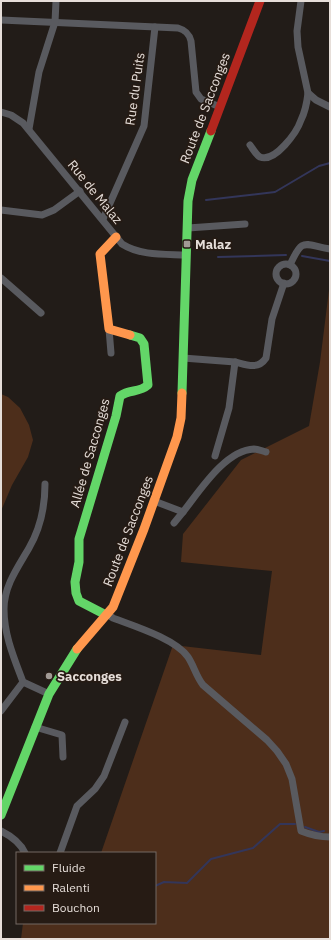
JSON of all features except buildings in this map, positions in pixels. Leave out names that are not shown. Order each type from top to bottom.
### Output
[{"type":"street","points":[[29,129],[39,72],[55,22],[56,1]]},
{"type":"street","name":"Route de Sacconges","points":[[1,815],[49,694],[77,649],[112,608],[154,501],[177,437],[181,418],[188,201],[192,180],[260,1]]},
{"type":"street","points":[[250,146],[261,158],[272,155],[285,145],[302,120],[308,93],[298,42],[298,23],[301,1]]},
{"type":"street","points":[[1,20],[178,28],[187,32],[190,36],[196,92],[201,99],[220,107]]},
{"type":"street","name":"Rue du Puits","points":[[103,219],[144,126],[156,27]]},
{"type":"street","points":[[308,93],[316,100],[330,107]]},
{"type":"street","name":"Rue de Malaz","points":[[1,112],[19,119],[29,129],[122,244],[134,250],[157,254],[186,255]]},
{"type":"street","points":[[1,210],[42,215],[54,210],[80,191]]},
{"type":"street","points":[[188,228],[245,224]]},
{"type":"street","points":[[110,353],[109,330],[100,254],[116,237]]},
{"type":"street","points":[[290,264],[296,250],[303,245],[308,244],[330,249]]},
{"type":"street","points":[[290,264],[294,267],[296,276],[289,283],[284,283],[277,278],[276,273],[281,265],[290,264]]},
{"type":"street","points":[[1,278],[41,313]]},
{"type":"street","points":[[183,358],[235,362],[250,366],[257,366],[263,362],[266,358],[272,319],[284,283]]},
{"type":"street","name":"Allée de Sacconges","points":[[107,615],[79,601],[76,593],[75,582],[79,562],[79,539],[116,416],[120,396],[126,392],[142,390],[146,387],[148,382],[143,341],[140,338],[109,330]]},
{"type":"street","points":[[215,456],[229,408],[235,362]]},
{"type":"street","points":[[174,523],[219,467],[231,457],[253,449],[266,452]]},
{"type":"street","points":[[45,484],[44,504],[40,523],[29,548],[10,580],[4,608],[6,633],[9,646],[23,682],[49,694]]},
{"type":"street","points":[[154,501],[183,512]]},
{"type":"street","points":[[107,615],[168,641],[182,650],[203,685],[267,740],[286,764],[292,779],[301,830],[310,835],[330,837]]},
{"type":"street","points":[[1,711],[23,682]]},
{"type":"street","points":[[60,852],[77,806],[95,789],[104,776],[125,722]]},
{"type":"street","points":[[35,727],[62,735],[63,757]]},
{"type":"street","points":[[1,831],[16,841],[24,852]]},
{"type":"shaded area","points":[[330,282],[330,939],[21,939],[23,924],[156,924],[156,852],[101,852],[173,645],[261,655],[272,571],[181,562],[183,534],[241,460],[309,426],[320,362]]},
{"type":"shaded area","points":[[1,394],[8,397],[20,408],[29,425],[33,440],[28,457],[12,485],[1,511]]},
{"type":"waterway","points":[[206,200],[275,192],[319,166],[330,163]]},
{"type":"waterway","points":[[218,257],[286,255]]},
{"type":"waterway","points":[[302,256],[330,261]]},
{"type":"waterway","points":[[156,886],[164,882],[187,883],[211,859],[253,848],[280,824],[295,824]]},
{"type":"waterway","points":[[305,827],[319,832],[324,831]]},
{"type":"traffic: fast","points":[[182,393],[188,201],[192,180],[211,131]]},
{"type":"traffic: fast","points":[[106,615],[79,601],[76,593],[75,582],[79,562],[79,539],[116,416],[120,396],[148,385],[144,344],[140,338],[130,335]]},
{"type":"traffic: fast","points":[[1,815],[49,694],[77,649]]},
{"type":"traffic: slow","points":[[116,237],[100,254],[109,329],[130,335]]},
{"type":"traffic: slow","points":[[77,649],[113,607],[144,529],[177,437],[181,418],[182,393]]},
{"type":"traffic: jam","points":[[211,131],[260,1]]},
{"type":"place","name":"Malaz","points":[[187,244]]},
{"type":"place","name":"Sacconges","points":[[49,676]]}]
